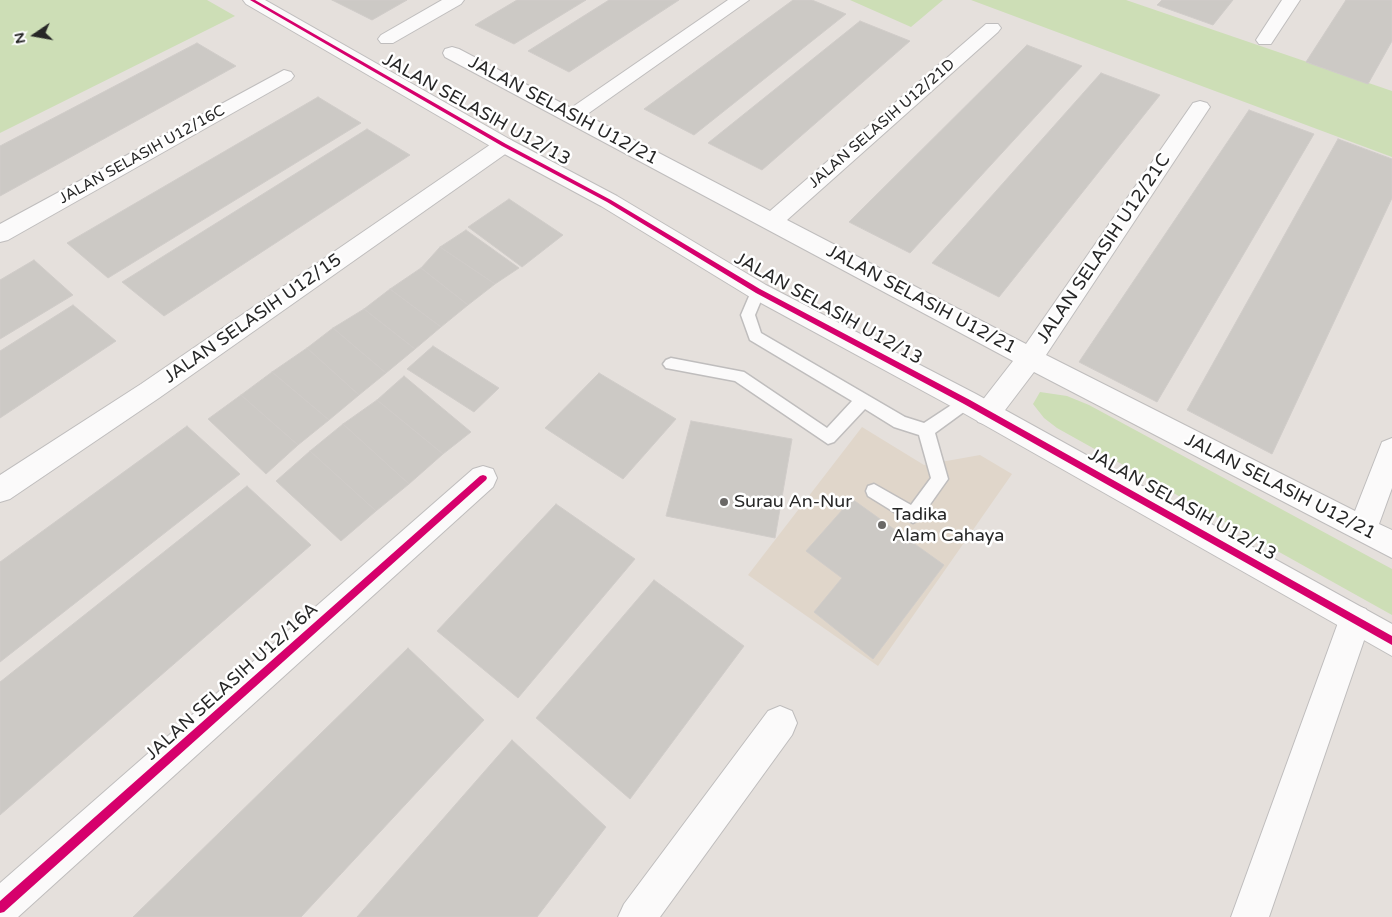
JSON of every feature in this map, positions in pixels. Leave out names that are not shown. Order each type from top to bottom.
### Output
[{"type":"street","name":"JALAN SELASIH U12/13","points":[[252,0],[504,145],[609,201],[758,291],[977,408],[1392,641]]},
{"type":"street","points":[[387,39],[455,0]]},
{"type":"street","points":[[572,116],[740,0]]},
{"type":"street","points":[[1265,40],[1292,0]]},
{"type":"street","name":"JALAN SELASIH U12/21D","points":[[772,221],[992,28]]},
{"type":"street","name":"JALAN SELASIH U12/21","points":[[452,53],[1030,358],[1392,545]]},
{"type":"street","name":"JALAN SELASIH U12/16C","points":[[0,234],[284,76]]},
{"type":"street","name":"JALAN SELASIH U12/21C","points":[[977,408],[1030,358],[1200,107]]},
{"type":"street","name":"JALAN SELASIH U12/15","points":[[0,490],[150,391],[504,145]]},
{"type":"street","points":[[1362,530],[1392,450]]},
{"type":"street","name":"JALAN SELASIH U12/16A","points":[[0,908],[483,478]]},
{"type":"street","points":[[1250,917],[1355,620]]},
{"type":"street","points":[[637,917],[780,724]]},
{"type":"lane","points":[[758,291],[748,315],[755,336],[900,422],[926,430],[977,408]]},
{"type":"lane","points":[[671,364],[738,376],[828,437],[863,400]]},
{"type":"lane","points":[[874,491],[913,515],[940,479],[926,430]]},
{"type":"shaded area","name":"Tadika Alam Cahaya","points":[[862,427],[924,465],[980,455],[1012,474],[878,666],[748,575]]},
{"type":"green space","points":[[0,0],[207,0],[235,16],[0,133]]},
{"type":"green space","points":[[850,0],[943,0],[911,27]]},
{"type":"green space","points":[[971,0],[1126,0],[1392,91],[1392,157]]},
{"type":"green space","points":[[1040,392],[1067,396],[1089,405],[1392,569],[1392,615],[1057,428],[1044,418],[1033,404]]},
{"type":"building","points":[[332,0],[407,0],[372,20]]},
{"type":"building","points":[[517,0],[586,0],[514,44],[475,25]]},
{"type":"building","points":[[609,0],[679,0],[569,72],[528,51]]},
{"type":"building","points":[[793,0],[812,0],[846,14],[694,135],[644,109]]},
{"type":"building","points":[[1162,0],[1233,0],[1213,25],[1157,5]]},
{"type":"building","points":[[1346,0],[1392,0],[1392,41],[1368,84],[1306,62]]},
{"type":"building","points":[[860,21],[910,41],[762,170],[708,143]]},
{"type":"building","points":[[197,43],[236,66],[0,196],[0,146]]},
{"type":"building","points":[[1027,45],[1082,66],[910,253],[849,222]]},
{"type":"building","points":[[1101,73],[1160,95],[999,297],[932,263]]},
{"type":"building","points":[[318,97],[361,123],[108,278],[67,243]]},
{"type":"building","points":[[1249,110],[1314,134],[1157,402],[1079,362]]},
{"type":"building","points":[[367,129],[410,155],[164,316],[122,282]]},
{"type":"building","points":[[1338,139],[1392,159],[1392,198],[1272,454],[1187,410]]},
{"type":"building","points":[[509,199],[563,235],[522,267],[468,227]]},
{"type":"building","points":[[466,230],[519,268],[495,284],[440,247]]},
{"type":"building","points":[[440,247],[495,284],[468,305],[421,268]]},
{"type":"building","points":[[34,260],[73,295],[0,339],[0,280]]},
{"type":"building","points":[[421,268],[468,305],[441,327],[390,289]]},
{"type":"building","points":[[390,289],[441,327],[415,349],[364,309]]},
{"type":"building","points":[[73,305],[116,341],[0,418],[0,351]]},
{"type":"building","points":[[364,309],[415,349],[386,373],[333,328]]},
{"type":"building","points":[[333,328],[386,373],[359,395],[307,348]]},
{"type":"building","points":[[433,346],[499,388],[474,412],[407,369]]},
{"type":"building","points":[[307,348],[359,395],[329,420],[272,372]]},
{"type":"building","points":[[272,372],[329,420],[298,445],[241,395]]},
{"type":"building","points":[[599,373],[676,419],[623,479],[545,428]]},
{"type":"building","points":[[404,376],[471,432],[443,454],[377,400]]},
{"type":"building","points":[[241,395],[298,445],[266,474],[208,419]]},
{"type":"building","points":[[377,400],[443,454],[409,484],[343,424]]},
{"type":"building","points":[[691,421],[792,439],[775,538],[666,516]]},
{"type":"building","points":[[343,424],[409,484],[376,511],[310,451]]},
{"type":"building","points":[[187,426],[240,474],[0,662],[0,562]]},
{"type":"building","points":[[310,451],[376,511],[341,541],[276,481]]},
{"type":"building","points":[[247,486],[311,545],[0,815],[0,682]]},
{"type":"building","points":[[852,499],[944,565],[873,659],[814,612],[842,578],[806,551]]},
{"type":"building","points":[[556,504],[635,559],[518,698],[437,631]]},
{"type":"building","points":[[654,580],[744,646],[630,799],[536,718]]},
{"type":"building","points":[[408,648],[484,720],[301,917],[133,917]]},
{"type":"building","points":[[512,740],[606,827],[537,917],[357,917]]},
{"type":"cycle path","points":[[252,0],[504,145],[609,201],[758,291],[967,402],[1392,641]]},
{"type":"cycle path","points":[[0,908],[483,478]]},
{"type":"place","name":"Surau An-Nur","points":[[724,502]]},
{"type":"place","name":"Tadika Alam Cahaya","points":[[882,525]]}]
